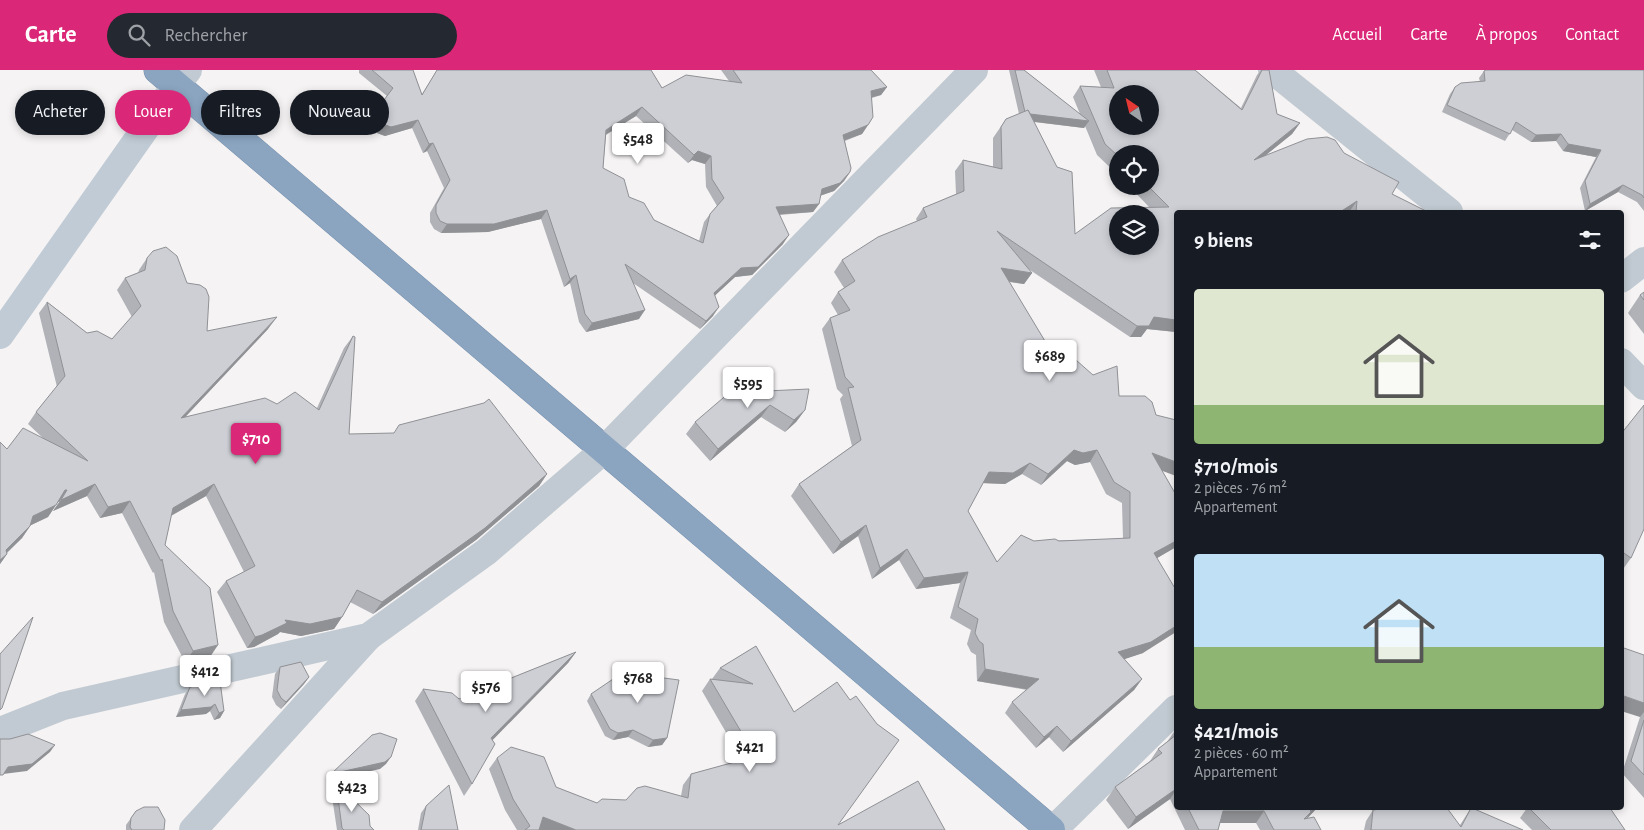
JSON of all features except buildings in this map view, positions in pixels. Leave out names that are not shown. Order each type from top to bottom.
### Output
[{"type":"highway","points":[[174,75],[604,450],[1052,830]]},
{"type":"street","points":[[192,830],[368,637],[486,552],[604,450],[974,70]]},
{"type":"street","points":[[1272,70],[1447,210]]},
{"type":"street","points":[[0,335],[174,75]]},
{"type":"street","points":[[1624,277],[1644,260]]},
{"type":"street","points":[[1624,365],[1644,386]]},
{"type":"street","points":[[0,731],[63,706],[368,637]]},
{"type":"street","points":[[1052,830],[1174,711]]}]
